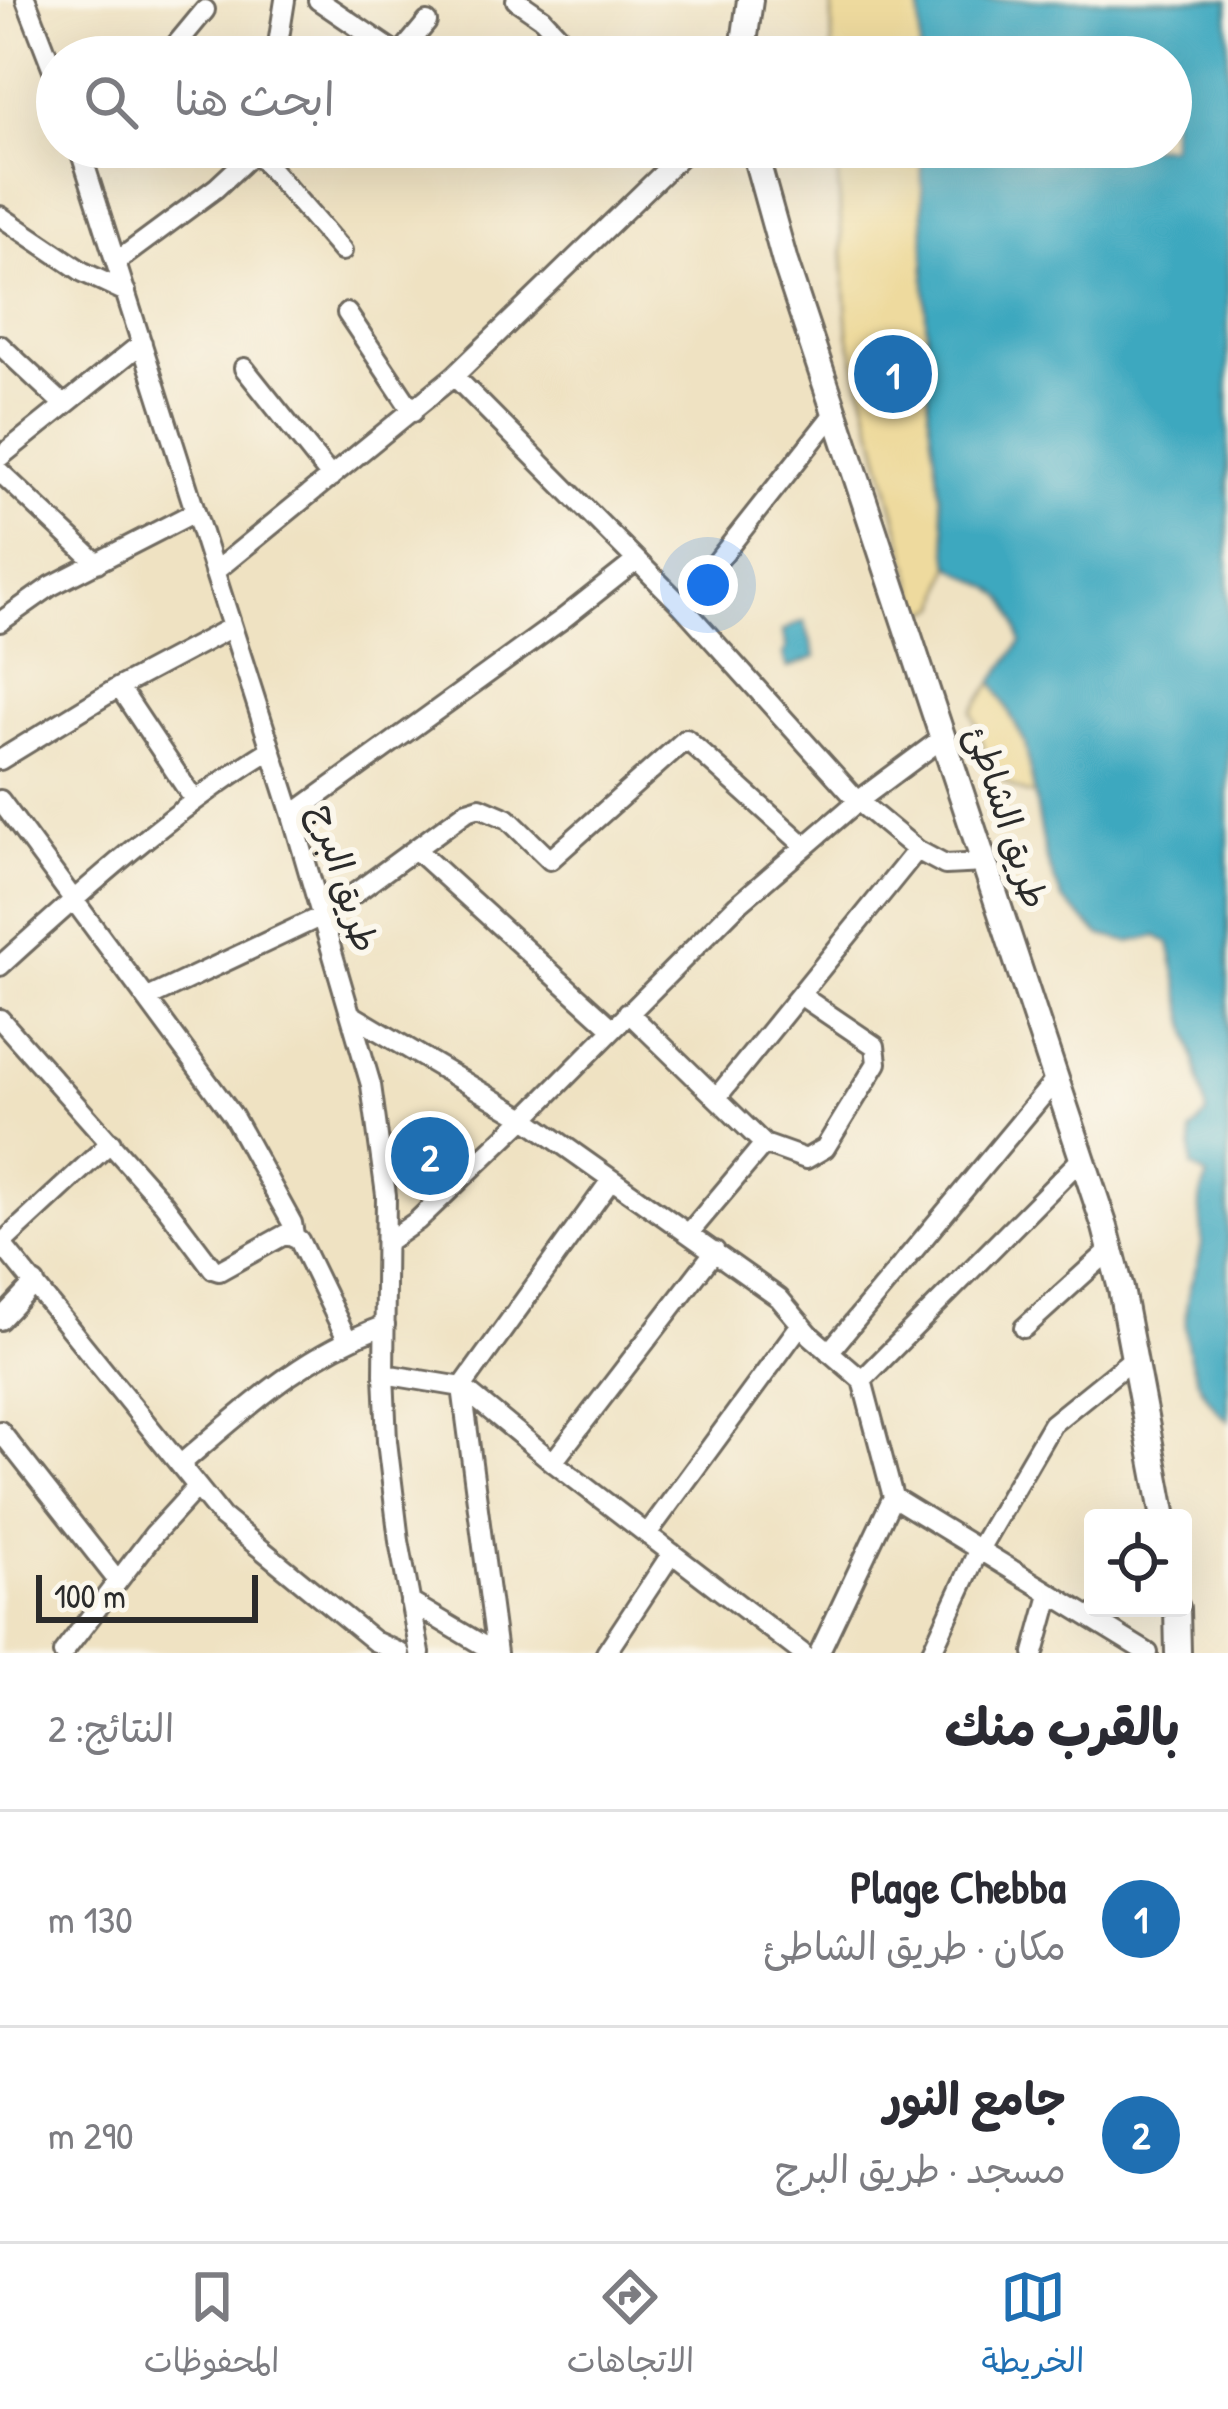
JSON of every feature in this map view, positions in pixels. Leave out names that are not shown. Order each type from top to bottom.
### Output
[{"type":"main road","points":[[745,36],[750,0]]},
{"type":"main road","name":"طريق الشاطئ","points":[[758,168],[1111,1249],[1162,1509]]},
{"type":"main road","points":[[1177,1617],[1178,1653]]},
{"type":"street","points":[[26,0],[40,36]]},
{"type":"street","points":[[279,36],[285,0]]},
{"type":"street","points":[[318,0],[369,36]]},
{"type":"street","points":[[515,0],[559,36]]},
{"type":"street","points":[[183,36],[205,10]]},
{"type":"street","points":[[415,36],[427,22]]},
{"type":"street","name":"طريق البرج","points":[[86,168],[292,815],[376,1107],[387,1242],[384,1374],[392,1488],[420,1653]]},
{"type":"street","points":[[116,262],[216,188],[234,168]]},
{"type":"street","points":[[265,168],[343,250]]},
{"type":"street","points":[[214,572],[454,376],[668,168]]},
{"type":"street","points":[[0,216],[83,272],[126,292]]},
{"type":"street","points":[[346,314],[413,412]]},
{"type":"street","points":[[0,457],[142,343]]},
{"type":"street","points":[[0,345],[64,404]]},
{"type":"street","points":[[244,368],[331,477]]},
{"type":"street","points":[[454,376],[682,606],[858,801],[917,850],[945,865],[985,863]]},
{"type":"street","points":[[682,606],[836,411]]},
{"type":"street","points":[[0,472],[98,563]]},
{"type":"street","points":[[0,622],[39,592],[195,512]]},
{"type":"street","points":[[292,815],[636,561]]},
{"type":"street","points":[[0,760],[119,687],[230,628]]},
{"type":"street","points":[[119,687],[195,801]]},
{"type":"street","points":[[387,1242],[417,1221],[525,1118],[737,905],[858,801],[944,737]]},
{"type":"street","points":[[148,998],[322,916],[452,819],[480,807],[508,819],[550,860],[686,740],[805,846]]},
{"type":"street","points":[[0,966],[195,801],[270,750]]},
{"type":"street","points":[[0,800],[257,1154],[347,1339]]},
{"type":"street","points":[[415,849],[612,1028]]},
{"type":"street","points":[[717,1097],[917,850]]},
{"type":"street","points":[[628,1012],[764,1144],[806,1160],[825,1148],[877,1063],[875,1046],[800,995]]},
{"type":"street","points":[[352,1015],[525,1118],[715,1251],[778,1298],[862,1380],[893,1497],[819,1653]]},
{"type":"street","points":[[0,1019],[111,1142],[213,1269],[219,1271],[286,1234],[293,1235]]},
{"type":"street","points":[[829,1352],[1057,1078]]},
{"type":"street","points":[[111,1142],[1,1243],[222,1517],[374,1641],[400,1653]]},
{"type":"street","points":[[689,1233],[764,1144]]},
{"type":"street","points":[[862,1380],[1083,1157]]},
{"type":"street","points":[[496,1653],[462,1387],[611,1180]]},
{"type":"street","points":[[1024,1328],[1111,1249]]},
{"type":"street","points":[[553,1462],[715,1251]]},
{"type":"street","points":[[0,1320],[35,1283]]},
{"type":"street","points":[[647,1534],[801,1324]]},
{"type":"street","points":[[182,1463],[298,1366],[385,1325]]},
{"type":"street","points":[[931,1653],[978,1551],[1052,1424],[1135,1357]]},
{"type":"street","points":[[384,1374],[462,1387],[802,1653]]},
{"type":"street","points":[[0,1431],[118,1581]]},
{"type":"street","points":[[63,1653],[196,1487]]},
{"type":"street","points":[[893,1497],[1148,1653]]},
{"type":"street","points":[[606,1653],[672,1553]]},
{"type":"street","points":[[1034,1653],[1050,1594]]},
{"type":"street","points":[[410,1602],[496,1653]]},
{"type":"sand","points":[[832,0],[920,0],[920,36],[832,36]]},
{"type":"sand","points":[[837,168],[922,168],[929,413],[950,565],[940,606],[922,615],[848,335]]},
{"type":"sand","points":[[993,682],[1025,742],[1035,795],[1007,784],[985,753],[972,711]]},
{"type":"water","points":[[920,0],[1228,0],[1228,1421],[1197,1379],[1188,1346],[1188,1294],[1202,1247],[1200,1202],[1208,1177],[1192,1167],[1191,1132],[1207,1114],[1169,943],[1157,936],[1129,942],[1100,935],[1062,899],[1046,858],[1025,742],[993,682],[1021,642],[1016,623],[1005,599],[950,565],[929,413],[922,168],[1192,168],[1192,36],[920,36]]},
{"type":"water","points":[[804,621],[816,657],[787,668],[782,631]]},
{"type":"place","name":"Plage Chebba","points":[[893,374]]},
{"type":"place","name":"جامع النور","points":[[430,1156]]}]
